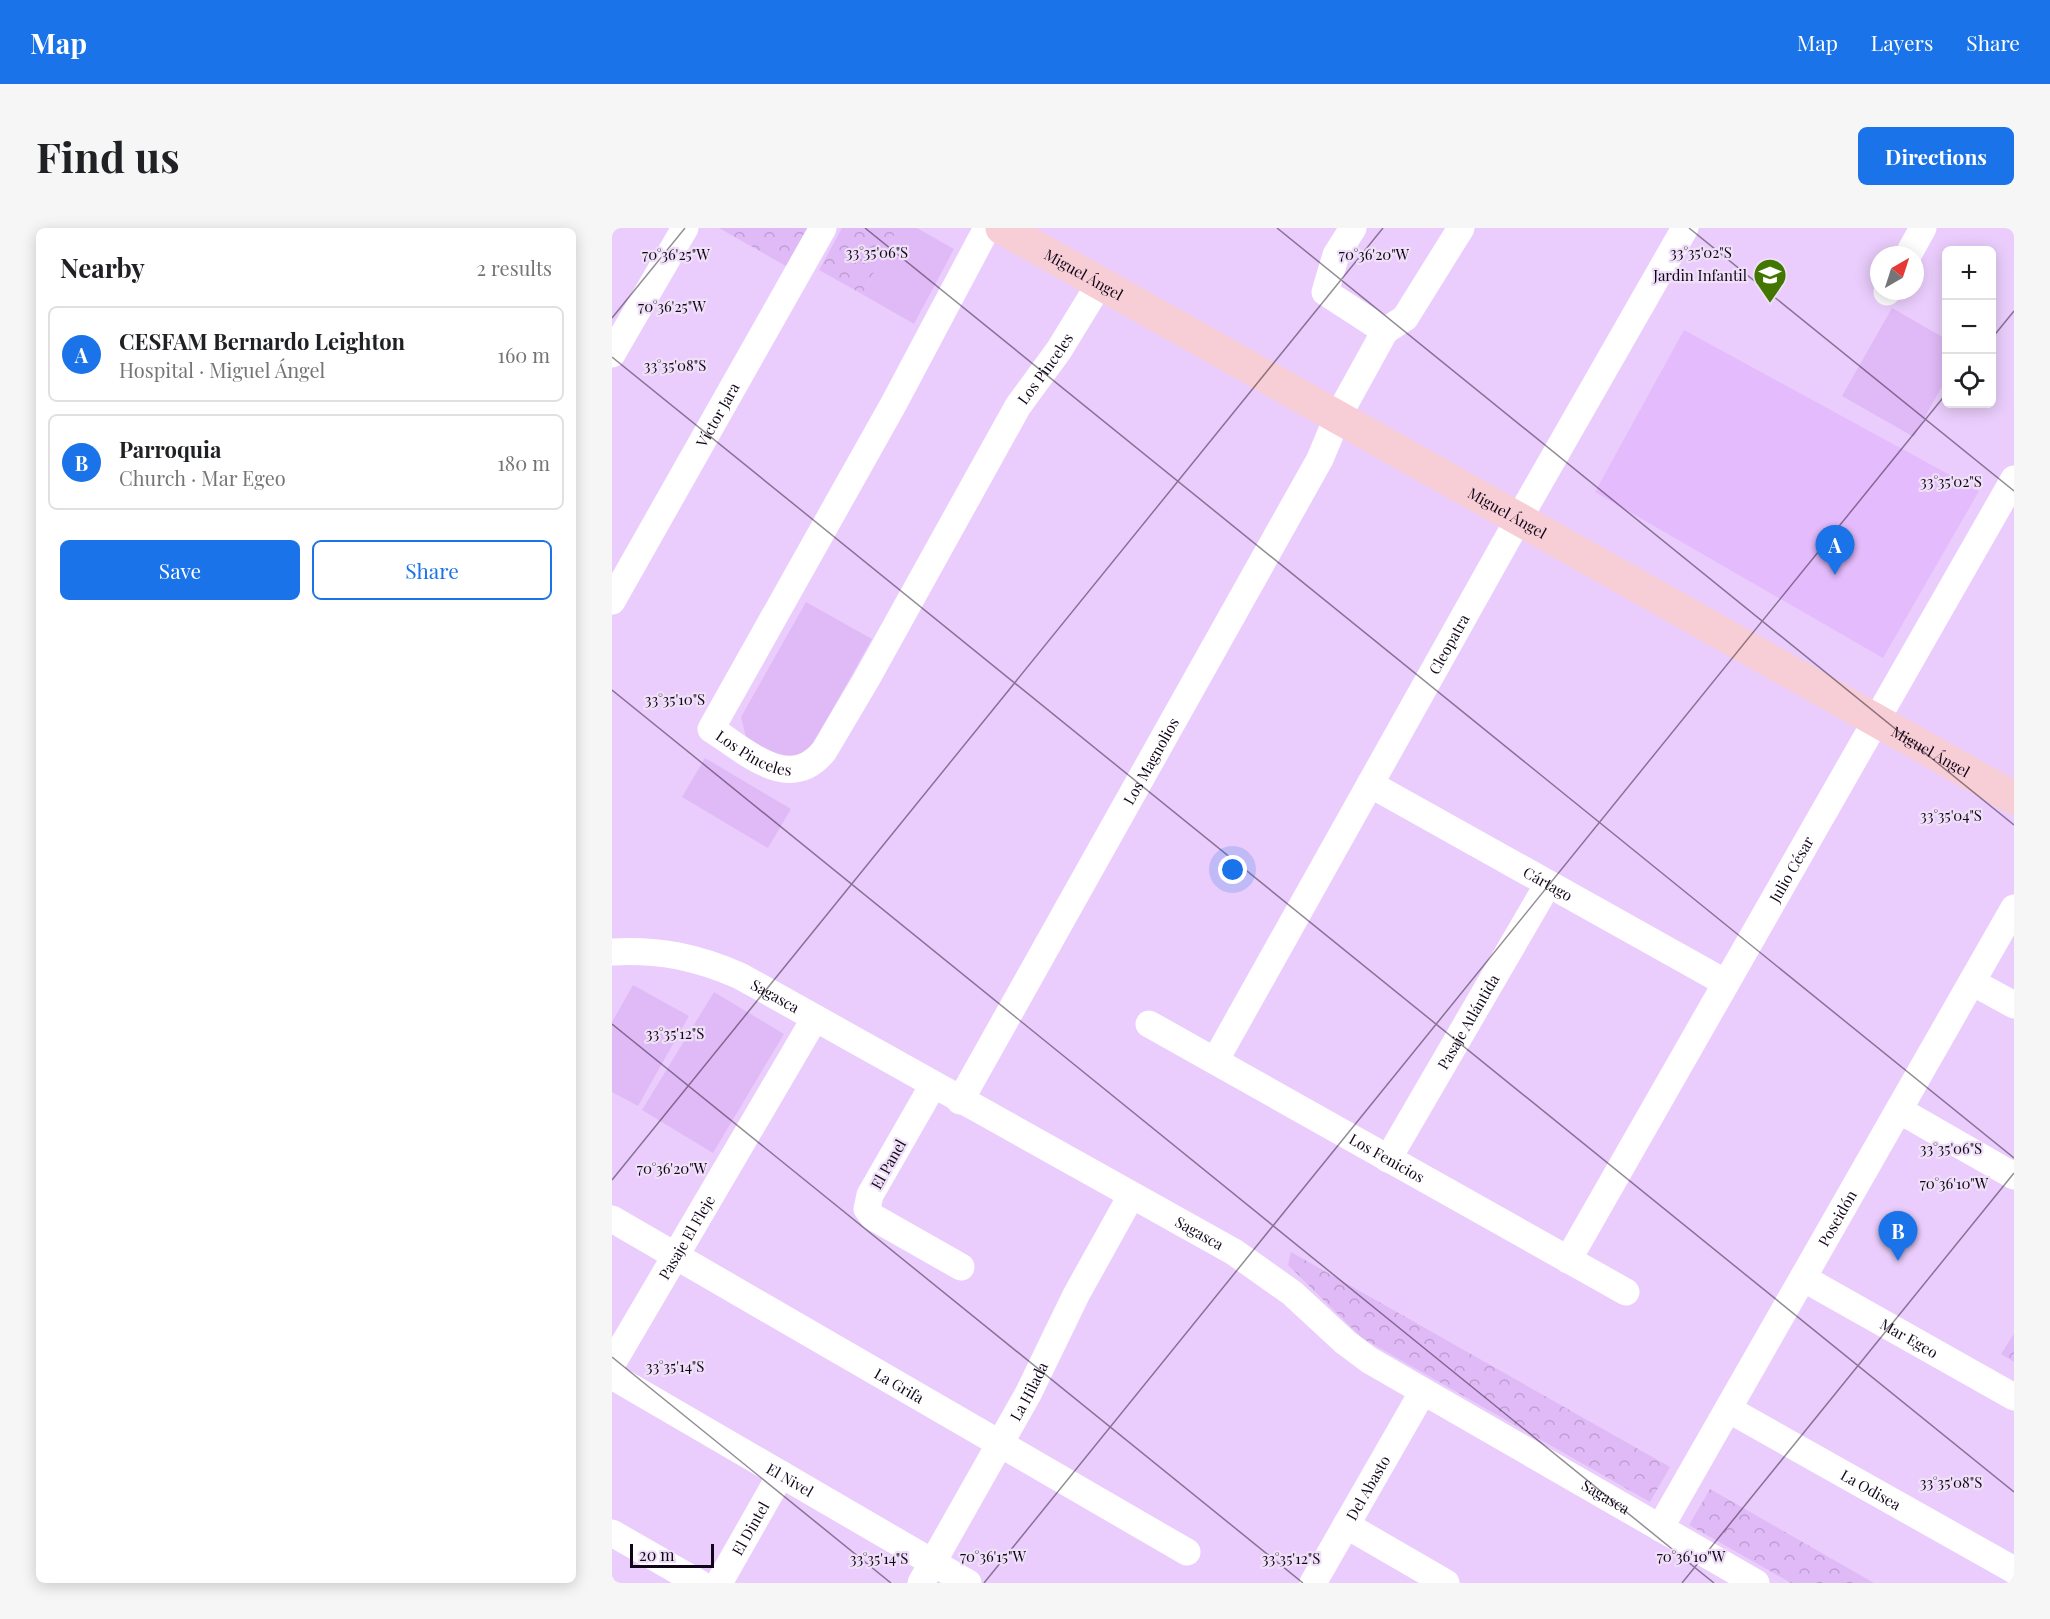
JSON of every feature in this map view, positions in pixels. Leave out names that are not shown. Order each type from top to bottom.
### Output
[{"type":"street","points":[[612,354],[685,228]]},
{"type":"street","name":"Víctor Jara","points":[[612,601],[823,228]]},
{"type":"street","name":"Los Pinceles","points":[[987,228],[893,405],[711,729],[772,768],[790,770],[806,766],[815,761],[824,751],[872,670],[1018,406],[1059,350],[1100,284]]},
{"type":"street","name":"Miguel Ángel","points":[[1002,228],[2014,798]]},
{"type":"street","points":[[1353,228],[1336,255],[1325,291],[1385,331],[1405,318],[1461,228]]},
{"type":"street","name":"Cleopatra","points":[[1215,1061],[1518,520],[1685,228]]},
{"type":"street","points":[[1913,246],[1923,228]]},
{"type":"street","name":"Los Magnolios","points":[[960,1101],[1320,459],[1337,418],[1385,331]]},
{"type":"street","name":"Julio César","points":[[1568,1260],[2014,479]]},
{"type":"street","name":"Cártago","points":[[1370,784],[1726,983]]},
{"type":"street","name":"Pasaje Atlántida","points":[[1388,1159],[1548,884]]},
{"type":"street","name":"Poseidón","points":[[1660,1528],[2014,908]]},
{"type":"street","name":"Sagasca","points":[[612,952],[649,951],[696,958],[740,976],[1264,1271],[1345,1342],[1422,1392],[1756,1583]]},
{"type":"street","points":[[1972,982],[2014,1005]]},
{"type":"street","name":"Pasaje El Fleje","points":[[612,1364],[815,1018]]},
{"type":"street","name":"Los Fenicios","points":[[1149,1024],[1626,1292]]},
{"type":"street","name":"El Panel","points":[[933,1086],[870,1195],[867,1209],[873,1216],[961,1267]]},
{"type":"street","points":[[1899,1110],[2014,1176]]},
{"type":"street","name":"La Hilada","points":[[927,1573],[1043,1366],[1085,1279],[1131,1196]]},
{"type":"street","name":"La Grifa","points":[[612,1219],[1187,1552]]},
{"type":"street","name":"Mar Egeo","points":[[1803,1278],[2014,1396]]},
{"type":"street","name":"El Nivel","points":[[612,1376],[781,1474],[927,1573],[968,1583]]},
{"type":"street","name":"Del Abasto","points":[[1312,1583],[1422,1392]]},
{"type":"street","name":"La Odisea","points":[[1728,1409],[2014,1570]]},
{"type":"street","name":"El Dintel","points":[[719,1583],[781,1474]]},
{"type":"street","points":[[1346,1525],[1446,1583]]},
{"type":"street","points":[[612,1533],[699,1583]]},
{"type":"shaded area","points":[[1684,330],[1979,491],[1883,658],[1595,492]]},
{"type":"green space","points":[[719,228],[807,228],[786,266]]},
{"type":"green space","points":[[842,228],[898,228],[862,294],[819,270]]},
{"type":"green space","points":[[898,228],[917,228],[954,249],[914,324],[862,294]]},
{"type":"green space","points":[[1892,308],[1942,337],[1942,386],[1914,437],[1842,396]]},
{"type":"green space","points":[[806,602],[872,639],[805,758],[784,760],[746,737],[741,717]]},
{"type":"green space","points":[[705,758],[791,809],[768,848],[682,797]]},
{"type":"green space","points":[[633,985],[689,1016],[638,1106],[612,1092],[612,1022]]},
{"type":"green space","points":[[714,992],[784,1034],[713,1153],[642,1110]]},
{"type":"green space","points":[[1291,1252],[1670,1467],[1650,1502],[1362,1338],[1288,1265]]},
{"type":"green space","points":[[2014,1334],[2014,1362],[2001,1354]]},
{"type":"green space","points":[[1710,1489],[1874,1583],[1791,1583],[1689,1525]]},
{"type":"place","name":"Jardin Infantil","points":[[1770,304]]},
{"type":"place","name":"CESFAM Bernardo Leighton","points":[[1835,575]]},
{"type":"place","name":"Parroquia","points":[[1898,1261]]}]
